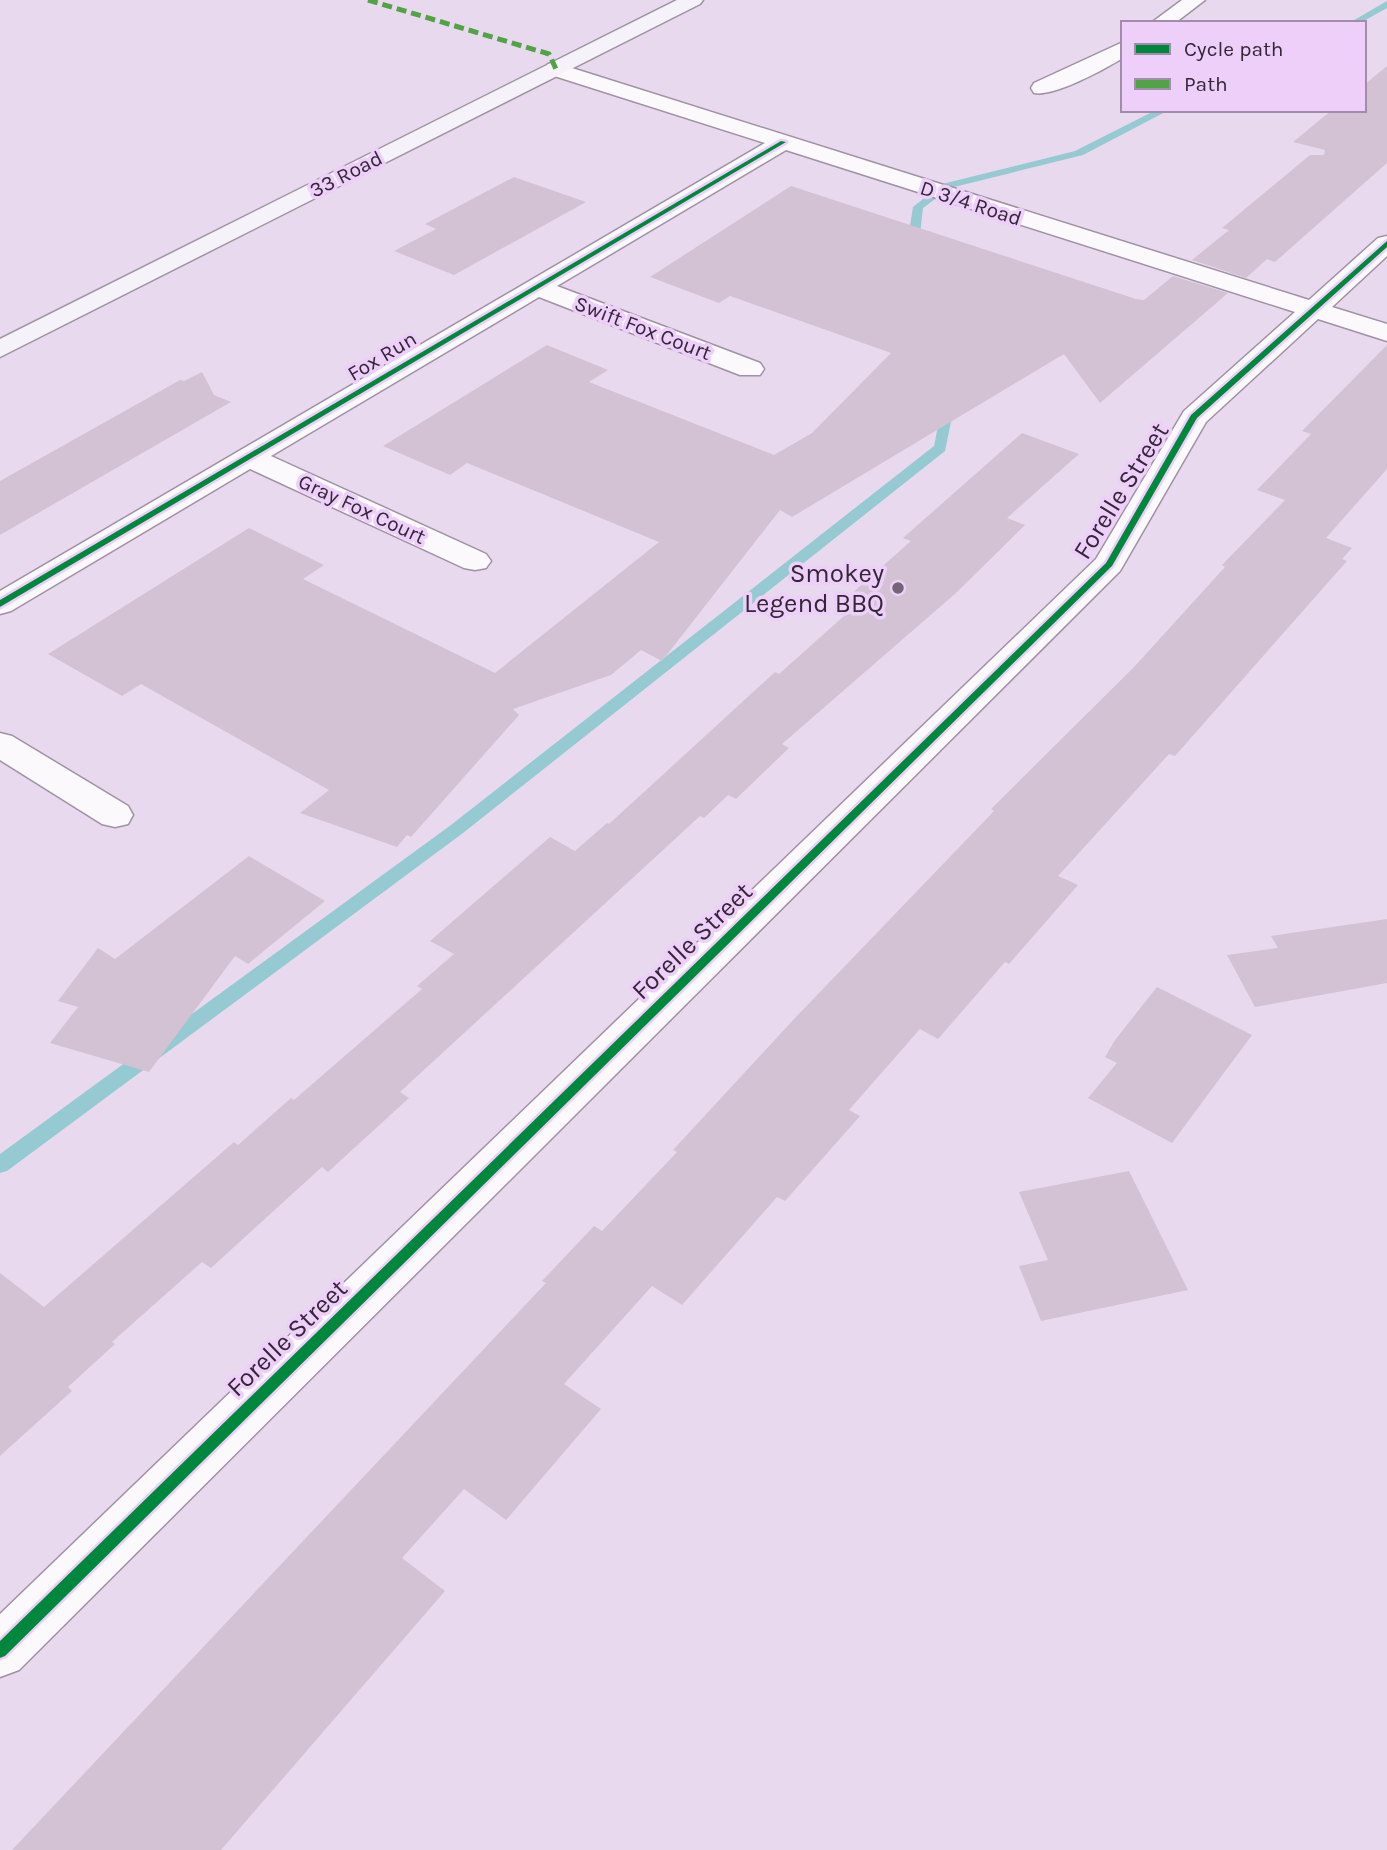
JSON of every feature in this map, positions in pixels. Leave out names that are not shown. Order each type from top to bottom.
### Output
[{"type":"main road","name":"33 Road","points":[[0,348],[693,0]]},
{"type":"street","points":[[1164,21],[1195,0]]},
{"type":"street","points":[[1042,88],[1102,62],[1121,49]]},
{"type":"street","name":"D 3/4 Road","points":[[556,69],[1387,334]]},
{"type":"street","name":"Fox Run","points":[[0,604],[783,142]]},
{"type":"street","name":"Forelle Street","points":[[0,1651],[1109,564],[1194,417],[1387,243]]},
{"type":"street","name":"Swift Fox Court","points":[[536,287],[750,369]]},
{"type":"street","name":"Gray Fox Court","points":[[249,457],[475,561]]},
{"type":"street","points":[[0,744],[115,815]]},
{"type":"building","points":[[1387,66],[1387,163],[1275,262],[1267,259],[1246,278],[1192,260],[1229,230],[1222,228],[1310,155],[1324,155],[1325,150],[1293,142],[1330,112],[1366,112],[1366,83]]},
{"type":"building","points":[[514,177],[586,202],[454,275],[394,251],[436,229],[425,224]]},
{"type":"building","points":[[791,186],[1136,299],[1144,300],[1173,276],[1228,293],[1100,403],[1064,354],[792,517],[780,510],[662,661],[641,650],[611,675],[513,709],[519,715],[411,837],[407,835],[397,847],[300,813],[329,790],[141,684],[122,696],[48,654],[249,528],[324,565],[303,579],[495,673],[659,542],[467,463],[450,475],[383,446],[547,345],[608,370],[589,382],[774,455],[812,433],[891,353],[730,296],[719,303],[650,277]]},
{"type":"building","points":[[1387,345],[1387,469],[1326,538],[1352,548],[1342,559],[1347,561],[1175,756],[1169,754],[1058,876],[1078,885],[1009,964],[1005,962],[938,1039],[920,1029],[849,1110],[860,1116],[785,1201],[777,1197],[682,1305],[652,1286],[564,1384],[601,1409],[506,1520],[464,1489],[402,1558],[445,1591],[221,1850],[12,1850],[546,1283],[542,1281],[594,1226],[602,1231],[677,1152],[673,1150],[795,1018],[994,811],[991,809],[1135,666],[1225,567],[1222,565],[1285,500],[1257,490],[1311,434],[1302,431]]},
{"type":"building","points":[[202,372],[214,395],[231,402],[0,535],[0,481],[180,380],[184,381]]},
{"type":"building","points":[[1022,433],[1079,454],[1007,518],[1025,525],[956,593],[782,744],[789,748],[736,799],[728,795],[704,818],[700,816],[400,1092],[409,1098],[328,1172],[322,1167],[211,1268],[202,1262],[112,1342],[115,1344],[68,1387],[72,1391],[0,1456],[0,1273],[44,1307],[234,1142],[238,1145],[291,1098],[294,1100],[422,989],[417,986],[454,954],[430,941],[550,837],[575,851],[609,824],[775,672],[779,674],[863,599],[851,594],[911,541],[903,538]]},
{"type":"building","points":[[249,856],[325,901],[248,964],[235,956],[149,1072],[50,1043],[78,1007],[58,1001],[98,948],[115,959]]},
{"type":"building","points":[[1387,919],[1387,983],[1255,1007],[1227,955],[1278,948],[1271,936]]},
{"type":"building","points":[[1157,987],[1252,1035],[1172,1143],[1088,1098],[1117,1063],[1105,1057],[1115,1040]]},
{"type":"building","points":[[1129,1171],[1188,1290],[1041,1321],[1019,1266],[1048,1260],[1019,1192]]},
{"type":"waterway","points":[[1357,21],[1387,4]]},
{"type":"waterway","points":[[912,251],[918,207],[946,186],[1079,153],[1160,112]]},
{"type":"waterway","points":[[0,1165],[457,829],[940,448],[949,402]]},
{"type":"marked path","points":[[368,0],[549,54],[556,69]]},
{"type":"cycle path","points":[[0,604],[783,142]]},
{"type":"cycle path","points":[[0,1651],[1109,564],[1194,417],[1387,243]]},
{"type":"place","name":"Smokey Legend BBQ","points":[[898,588]]}]
